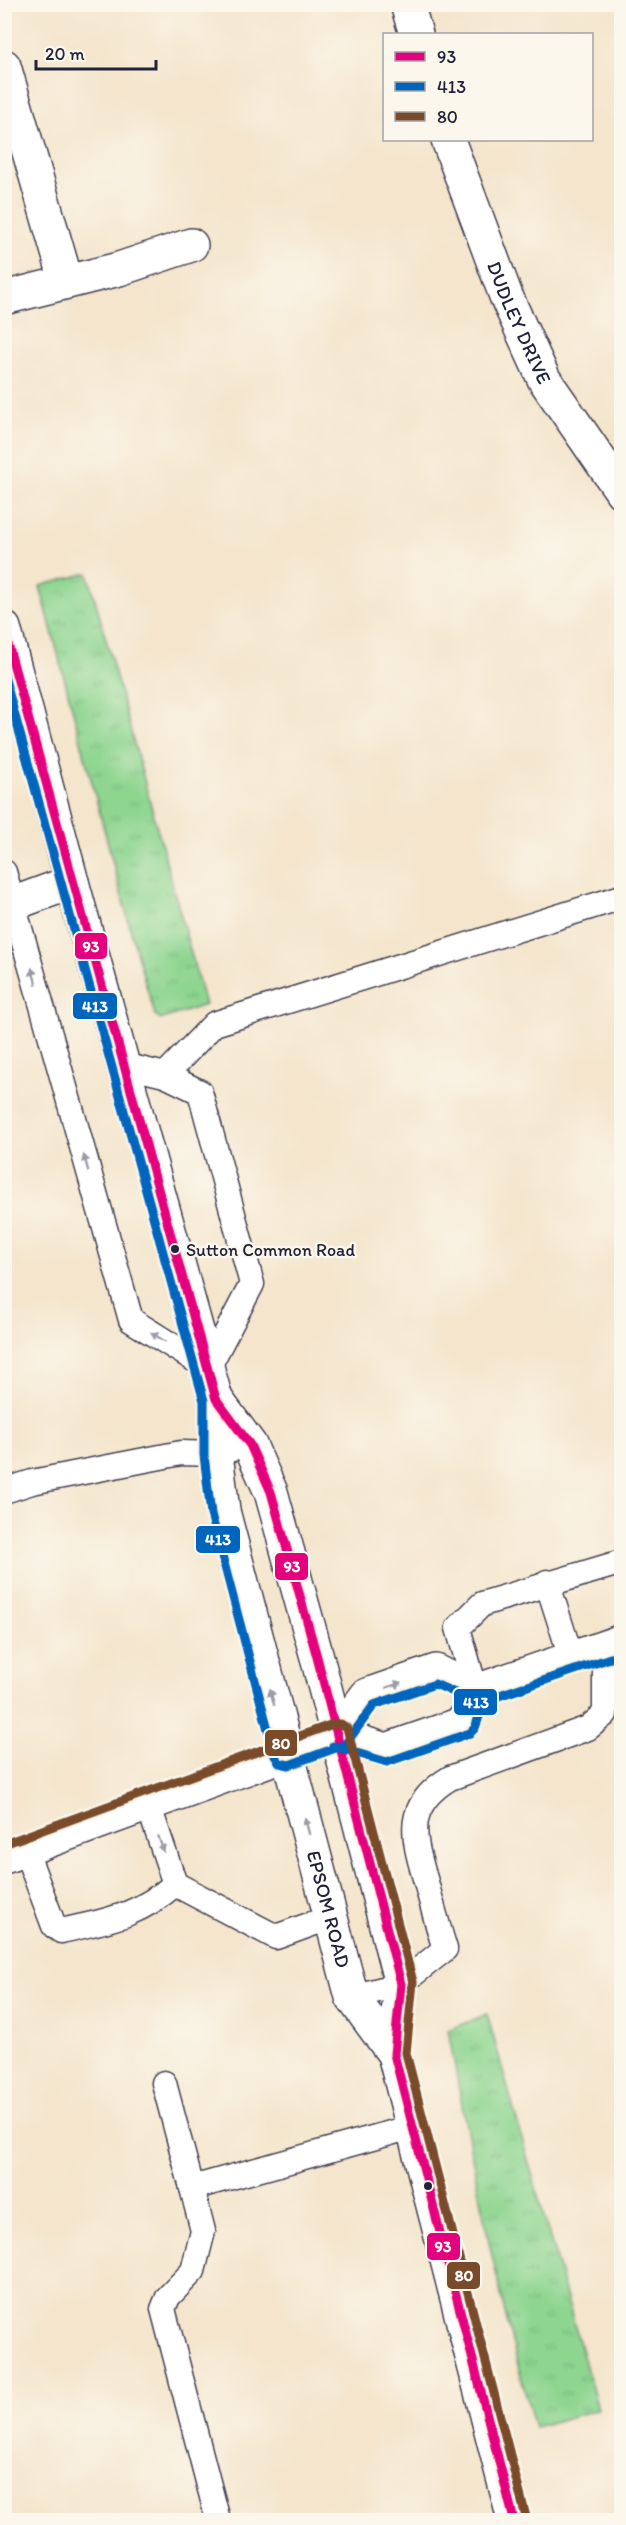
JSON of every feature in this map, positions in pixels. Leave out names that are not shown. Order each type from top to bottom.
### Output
[{"type":"main road","points":[[407,4],[416,33]]},
{"type":"main road","points":[[4,66],[66,280]]},
{"type":"main road","name":"DUDLEY DRIVE","points":[[448,141],[506,296],[544,379],[621,492]]},
{"type":"main road","points":[[4,298],[66,280],[118,269],[191,245]]},
{"type":"main road","points":[[4,628],[216,1399]]},
{"type":"main road","points":[[9,905],[72,882]]},
{"type":"main road","name":"EPSOM ROAD","points":[[216,1399],[250,1445],[271,1492],[337,1736],[401,1984],[394,2054],[514,2520]]},
{"type":"main road","name":"EPSOM ROAD","points":[[216,1399],[216,1454],[223,1511],[352,1997],[394,2054]]},
{"type":"main road","points":[[337,1736],[367,1695],[426,1674],[436,1671],[476,1691],[613,1643]]},
{"type":"main road","points":[[15,1853],[337,1736],[386,1750],[406,1744],[464,1723],[476,1691]]},
{"type":"lane","points":[[4,872],[9,905],[131,1320],[208,1368],[252,1284],[200,1092],[165,1075],[123,1065]]},
{"type":"lane","points":[[165,1075],[214,1024],[621,897]]},
{"type":"lane","points":[[4,1491],[32,1482],[181,1453],[216,1454],[250,1445]]},
{"type":"lane","points":[[476,1691],[458,1628],[482,1604],[548,1582],[621,1562]]},
{"type":"lane","points":[[548,1582],[571,1657]]},
{"type":"lane","points":[[352,1997],[401,1984],[445,1949],[415,1843],[415,1823],[420,1806],[431,1789],[450,1778],[588,1728],[605,1714],[613,1643]]},
{"type":"lane","points":[[147,1804],[175,1884],[276,1937],[331,1917]]},
{"type":"lane","points":[[15,1853],[54,1926],[61,1931],[129,1914],[154,1902],[175,1884]]},
{"type":"lane","points":[[164,2083],[203,2231],[193,2271],[168,2297],[163,2310],[218,2520]]},
{"type":"lane","points":[[192,2188],[412,2127]]},
{"type":"green space","points":[[88,573],[205,1005],[160,1020],[155,1015],[138,958],[40,586]]},
{"type":"green space","points":[[487,2014],[598,2409],[535,2427],[497,2280],[448,2030]]},
{"type":"transit line","name":"93","points":[[4,630],[216,1399],[250,1445],[271,1492],[317,1657],[401,1984],[394,2054],[514,2520]]},
{"type":"transit line","name":"413","points":[[4,676],[204,1401],[204,1455],[211,1514],[275,1756],[280,1763],[289,1765],[341,1746]]},
{"type":"transit line","name":"413","points":[[347,1742],[374,1705],[435,1684],[478,1703],[622,1654]]},
{"type":"transit line","name":"413","points":[[333,1746],[387,1762],[470,1733],[475,1728],[485,1700],[523,1687]]},
{"type":"transit line","name":"80","points":[[4,1844],[333,1724],[341,1724],[347,1728],[413,1982],[406,2053],[526,2517]]},
{"type":"place","name":"Sutton Common Road","points":[[175,1249]]}]
